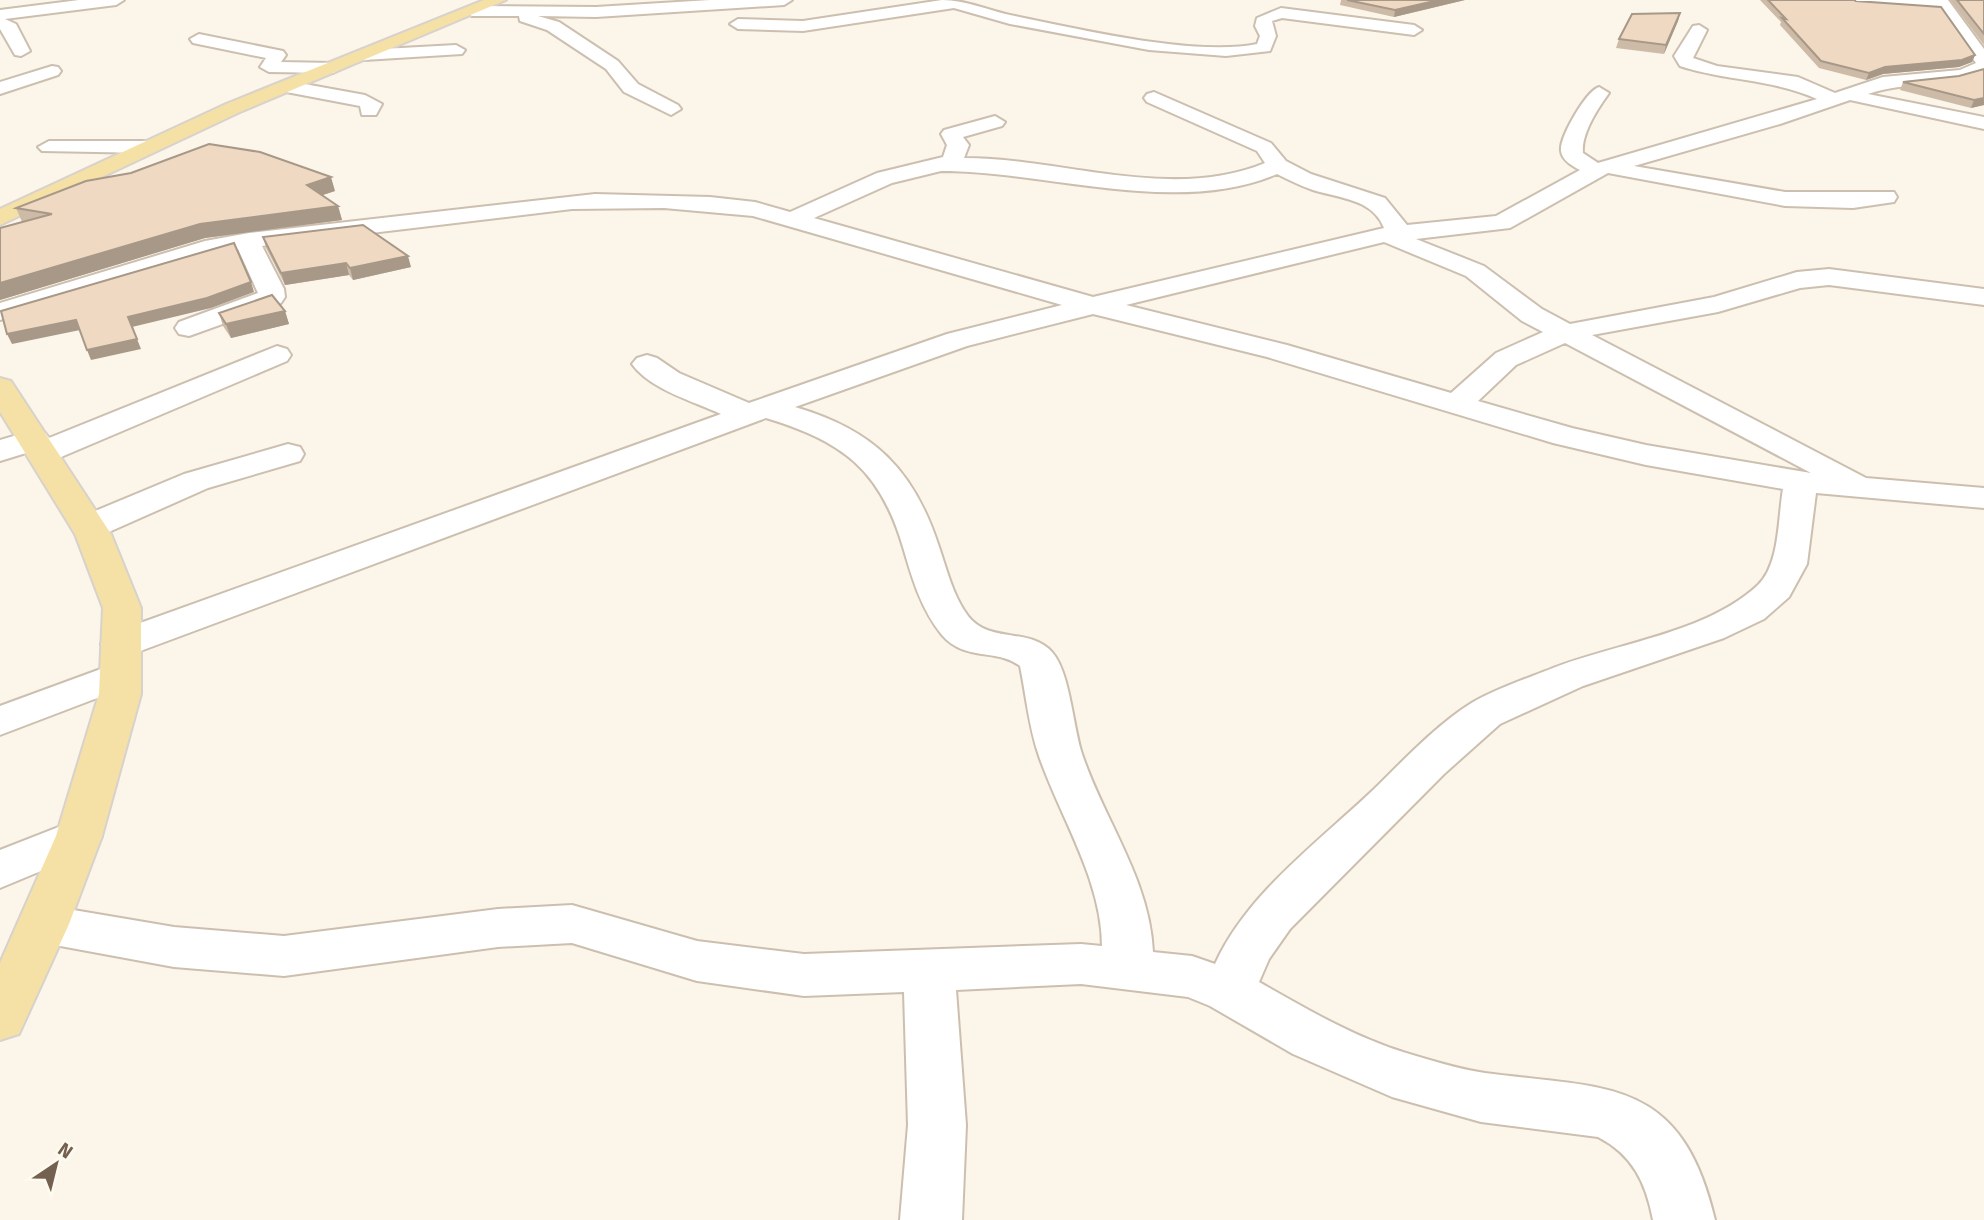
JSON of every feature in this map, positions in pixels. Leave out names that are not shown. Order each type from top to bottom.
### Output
[{"type":"main road","points":[[0,218],[149,147],[288,86],[472,11],[501,6]]},
{"type":"main road","points":[[0,387],[25,448],[89,527],[122,608],[120,694],[79,836],[44,925],[0,1018]]},
{"type":"street","points":[[0,15],[116,0]]},
{"type":"street","points":[[722,17],[784,0]]},
{"type":"street","points":[[0,721],[121,660],[871,368],[957,340],[1091,304],[1392,234],[1502,223],[1602,169],[1883,83],[1963,75],[1984,63],[1942,4],[1854,0]]},
{"type":"street","points":[[501,6],[722,17],[803,26],[952,1],[986,16],[1125,43],[1231,51],[1264,47],[1269,36],[1263,26],[1265,18],[1281,13],[1414,30]]},
{"type":"street","points":[[501,6],[553,26],[612,65],[631,88],[671,109]]},
{"type":"street","points":[[0,23],[10,28],[21,51]]},
{"type":"street","points":[[1699,30],[1683,56],[1686,62],[1714,71],[1798,83],[1841,98],[1984,123]]},
{"type":"street","points":[[199,39],[277,55],[269,67],[333,68]]},
{"type":"street","points":[[365,55],[456,50]]},
{"type":"street","points":[[0,88],[52,71]]},
{"type":"street","points":[[288,86],[365,101],[372,104],[369,111]]},
{"type":"street","points":[[1599,93],[1581,118],[1582,126],[1571,143],[1572,153],[1581,163],[1602,169],[1784,197],[1858,201],[1886,197]]},
{"type":"street","points":[[1154,98],[1264,147],[1278,166],[1318,184],[1373,200],[1393,215],[1392,234]]},
{"type":"street","points":[[951,164],[958,145],[951,134],[995,122]]},
{"type":"street","points":[[49,146],[149,147]]},
{"type":"street","points":[[791,220],[922,167],[951,164],[1195,185],[1246,181],[1278,166]]},
{"type":"street","points":[[0,312],[214,246],[249,240],[608,200],[725,206],[755,209],[1091,304],[1277,351],[1564,436],[1646,455],[1801,482],[1984,498]]},
{"type":"street","points":[[1392,234],[1475,271],[1516,300],[1522,309],[1637,372],[1873,487],[1984,526]]},
{"type":"street","points":[[189,328],[272,298],[267,280],[250,256],[249,240]]},
{"type":"street","points":[[1456,404],[1506,359],[1568,333],[1718,304],[1797,280],[1818,278],[1984,297]]},
{"type":"street","points":[[25,448],[277,355]]},
{"type":"street","points":[[647,364],[677,384],[756,411],[812,421],[861,446],[889,475],[913,518],[928,572],[944,608],[961,633],[990,648],[1023,650],[1039,662],[1060,754],[1116,888],[1127,924],[1128,968]]},
{"type":"street","points":[[89,527],[196,481],[288,454]]},
{"type":"street","points":[[1229,992],[1247,950],[1272,916],[1428,763],[1485,714],[1568,677],[1710,630],[1750,611],[1776,589],[1789,564],[1801,482]]},
{"type":"street","points":[[0,870],[79,836]]},
{"type":"street","points":[[44,925],[174,947],[284,956],[498,928],[572,924],[697,961],[804,975],[1081,964],[1192,977],[1229,992],[1312,1038],[1392,1073],[1481,1097],[1607,1113],[1634,1127],[1658,1151],[1678,1192],[1684,1220]]},
{"type":"street","points":[[928,970],[939,1097],[937,1174],[931,1220]]},
{"type":"building","points":[[1347,0],[1439,0],[1395,10]]},
{"type":"building","points":[[1768,0],[1854,0],[1941,7],[1975,55],[1962,60],[1885,67],[1869,73],[1821,61]]},
{"type":"building","points":[[1957,0],[1984,0],[1984,34]]},
{"type":"building","points":[[1680,13],[1666,45],[1619,39],[1632,14]]},
{"type":"building","points":[[1984,69],[1984,98],[1974,100],[1903,82],[1959,76]]},
{"type":"building","points":[[209,144],[260,152],[331,177],[307,185],[338,206],[200,224],[0,283],[0,228],[52,214],[16,208],[86,181],[131,173]]},
{"type":"building","points":[[363,225],[408,256],[350,268],[346,263],[281,273],[263,237]]},
{"type":"building","points":[[234,243],[251,282],[207,298],[128,317],[137,339],[87,350],[76,320],[7,334],[1,311]]},
{"type":"building","points":[[272,295],[285,311],[226,324],[219,313]]}]
